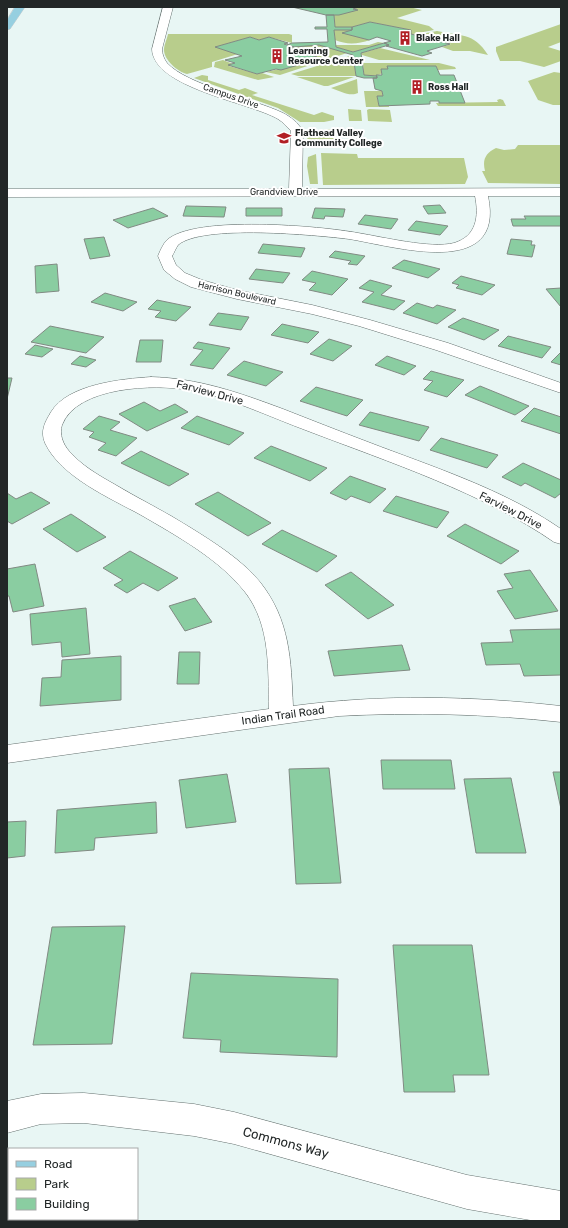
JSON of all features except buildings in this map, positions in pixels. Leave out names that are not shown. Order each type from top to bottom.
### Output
[{"type":"main road","points":[[7,27],[20,7]]},
{"type":"street","name":"Campus Drive","points":[[168,7],[157,55],[163,65],[172,74],[189,82],[265,108],[279,114],[290,122],[297,131],[295,192]]},
{"type":"street","name":"Harrison Boulevard","points":[[481,192],[485,214],[482,225],[476,236],[470,241],[452,248],[426,248],[328,233],[228,229],[197,232],[184,236],[168,248],[165,255],[170,266],[181,276],[207,288],[313,309],[387,329],[561,388]]},
{"type":"street","name":"Grandview Drive","points":[[7,193],[561,192]]},
{"type":"street","name":"Farview Drive","points":[[281,715],[277,641],[272,620],[259,595],[234,569],[205,546],[88,477],[64,457],[51,435],[55,418],[71,403],[111,386],[141,381],[188,384],[218,392],[290,418],[482,494],[518,512],[561,538]]},
{"type":"street","name":"Indian Trail Road","points":[[7,754],[339,708],[445,705],[517,709],[561,714]]},
{"type":"street","name":"Commons Way","points":[[7,1116],[41,1109],[84,1108],[194,1120],[234,1128],[467,1192],[561,1208]]},
{"type":"green space","points":[[359,7],[409,7],[422,10],[397,18],[429,26],[434,30],[411,34],[411,30],[370,22],[352,27],[335,27],[334,15],[357,10],[353,9]]},
{"type":"green space","points":[[561,24],[561,42],[548,47],[561,51],[561,61],[544,67],[520,61],[500,61],[496,47]]},
{"type":"green space","points":[[334,30],[352,30],[343,33],[370,40],[352,43],[339,42],[335,40]]},
{"type":"green space","points":[[437,31],[466,36],[477,42],[488,55],[470,51],[453,51],[442,47],[451,44],[416,35]]},
{"type":"green space","points":[[168,34],[289,34],[292,35],[292,43],[269,37],[259,40],[250,37],[216,47],[238,54],[212,62],[212,67],[187,74],[176,68],[166,58],[164,48]]},
{"type":"green space","points":[[378,42],[384,43],[353,52],[336,47],[335,45],[369,45]]},
{"type":"green space","points":[[298,45],[319,45],[347,53],[280,75],[266,72],[301,64],[298,62],[316,57],[310,55],[317,52],[306,49],[298,51],[288,48]]},
{"type":"green space","points":[[380,48],[430,60],[379,60],[362,55],[361,53]]},
{"type":"green space","points":[[353,55],[356,76],[298,76],[291,74]]},
{"type":"green space","points":[[223,60],[233,64],[229,66],[274,77],[258,80],[214,67],[215,62]]},
{"type":"green space","points":[[363,63],[439,63],[455,67],[456,69],[438,70],[436,66],[388,66],[388,69],[383,73],[371,76],[364,75]]},
{"type":"green space","points":[[554,72],[561,73],[561,105],[553,105],[538,100],[528,81]]},
{"type":"green space","points":[[202,75],[208,76],[208,80],[239,90],[245,88],[258,93],[252,95],[314,115],[322,112],[334,116],[334,120],[324,122],[300,122],[278,108],[194,78]]},
{"type":"green space","points":[[297,77],[354,77],[324,86]]},
{"type":"green space","points":[[357,79],[358,93],[348,94],[331,88]]},
{"type":"green space","points":[[364,91],[382,91],[383,96],[377,97],[379,106],[389,107],[366,107]]},
{"type":"green space","points":[[497,100],[503,100],[506,106],[438,106],[436,103],[498,102]]},
{"type":"green space","points":[[348,109],[361,110],[362,121],[349,121]]},
{"type":"green space","points":[[367,110],[390,110],[392,122],[368,121]]},
{"type":"green space","points":[[330,129],[335,131],[336,147],[308,147],[307,133]]},
{"type":"green space","points":[[518,145],[561,145],[561,184],[488,183],[482,171],[485,171],[484,163],[487,154],[496,148],[504,150],[515,149]]},
{"type":"green space","points":[[321,153],[357,154],[358,158],[464,158],[468,177],[465,184],[323,185]]},
{"type":"green space","points":[[316,154],[318,184],[310,184],[307,166],[308,157]]},
{"type":"place","name":"Blake Hall","points":[[405,38]]},
{"type":"place","name":"Learning Resource Center","points":[[277,56]]},
{"type":"place","name":"Ross Hall","points":[[417,87]]},
{"type":"place","name":"Flathead Valley Community College","points":[[284,138]]}]
